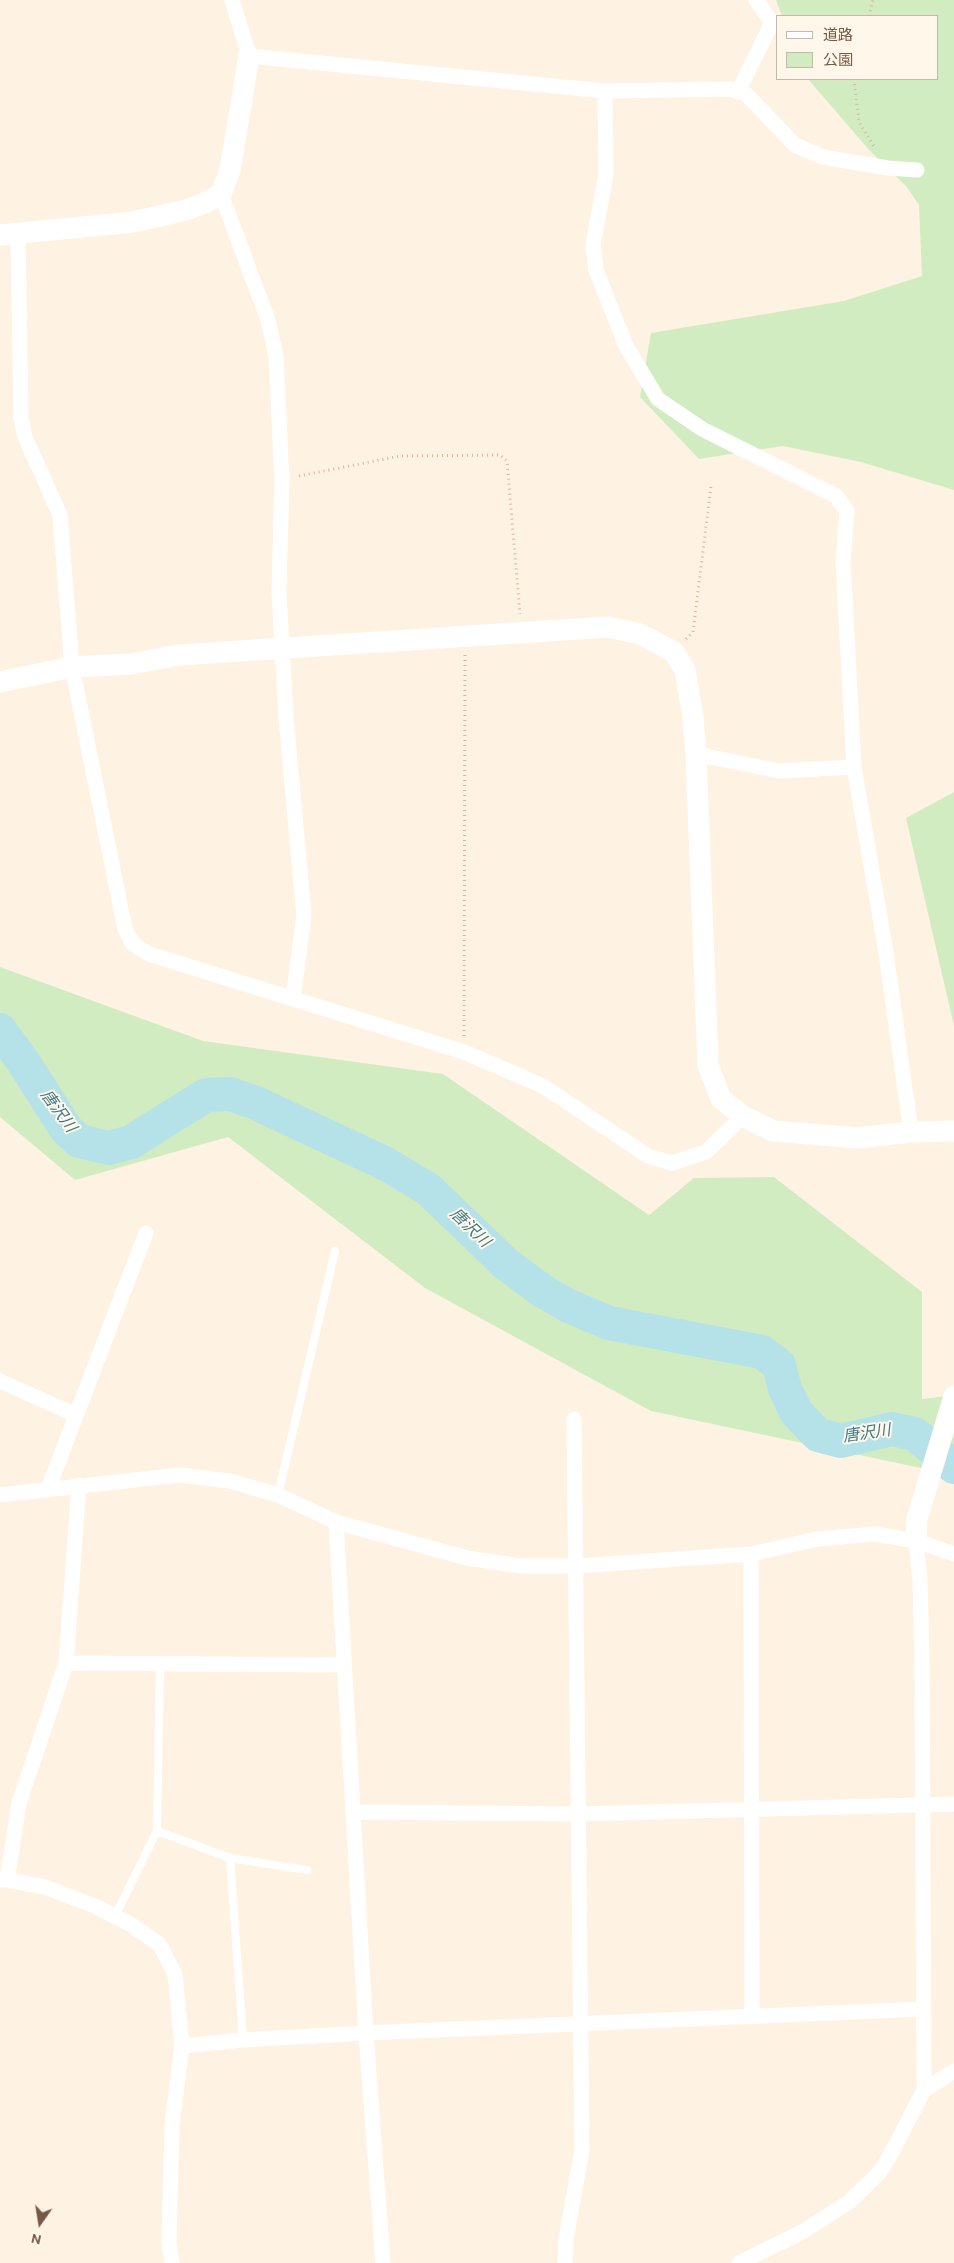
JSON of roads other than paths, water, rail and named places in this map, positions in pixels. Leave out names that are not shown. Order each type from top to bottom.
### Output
[{"type":"street","points":[[232,0],[249,56],[230,170],[221,194],[205,203],[186,210],[133,222],[9,234],[21,418],[26,438],[60,515],[72,667],[125,929],[133,944],[150,954],[464,1052],[544,1086],[648,1156],[672,1162],[706,1152],[743,1116]]},
{"type":"street","points":[[738,92],[771,21],[756,0]]},
{"type":"street","points":[[249,56],[605,91],[732,89],[746,94],[795,145],[823,157],[888,168],[917,170]]},
{"type":"street","points":[[605,91],[606,174],[593,245],[596,270],[626,346],[658,399],[702,429],[836,496],[847,511],[843,562],[854,767],[885,946],[911,1132]]},
{"type":"street","points":[[221,194],[268,320],[276,356],[282,479],[279,592],[284,648],[286,717],[304,915],[293,1000]]},
{"type":"street","points":[[0,682],[72,667],[131,664],[179,655],[608,627],[640,634],[674,652],[685,670],[693,717],[696,754],[708,1065],[722,1099],[743,1116],[773,1131],[857,1138],[911,1132],[954,1131]]},
{"type":"street","points":[[696,754],[779,771],[854,767]]},
{"type":"street","points":[[48,1489],[146,1233]]},
{"type":"street","points":[[0,1381],[76,1415]]},
{"type":"street","points":[[739,2263],[802,2232],[849,2202],[878,2173],[891,2154],[924,2090],[920,1581],[916,1541],[917,1519],[954,1396]]},
{"type":"street","points":[[565,2263],[566,2239],[582,2150],[574,1419]]},
{"type":"street","points":[[0,1495],[180,1474],[230,1481],[278,1495],[336,1522],[467,1558],[521,1566],[577,1566],[751,1554],[817,1539],[876,1534],[916,1541],[954,1554]]},
{"type":"street","points":[[79,1485],[66,1663],[18,1803],[4,1880],[45,1887],[95,1906],[130,1924],[160,1945],[175,1976],[182,2046],[172,2125],[169,2242],[172,2263]]},
{"type":"street","points":[[336,1522],[366,2033],[383,2263]]},
{"type":"street","points":[[751,1554],[752,2016]]},
{"type":"street","points":[[66,1663],[344,1666]]},
{"type":"street","points":[[353,1812],[578,1814],[954,1804]]},
{"type":"street","points":[[182,2046],[243,2040],[366,2033],[922,2010]]},
{"type":"street","points":[[924,2090],[954,2071]]},
{"type":"lane","points":[[278,1495],[335,1251]]},
{"type":"lane","points":[[115,1916],[157,1830],[160,1664]]},
{"type":"lane","points":[[157,1830],[230,1858],[307,1870]]},
{"type":"lane","points":[[230,1858],[243,2040]]},
{"type":"waterway","name":"唐沢川","points":[[0,1030],[22,1060],[66,1129],[79,1141],[109,1148],[131,1142],[206,1095],[230,1094],[256,1103],[386,1164],[428,1189],[506,1264],[544,1292],[569,1306],[609,1323],[762,1352],[779,1365],[785,1389],[796,1412],[818,1435],[841,1441],[892,1429],[915,1434],[954,1467]]}]
